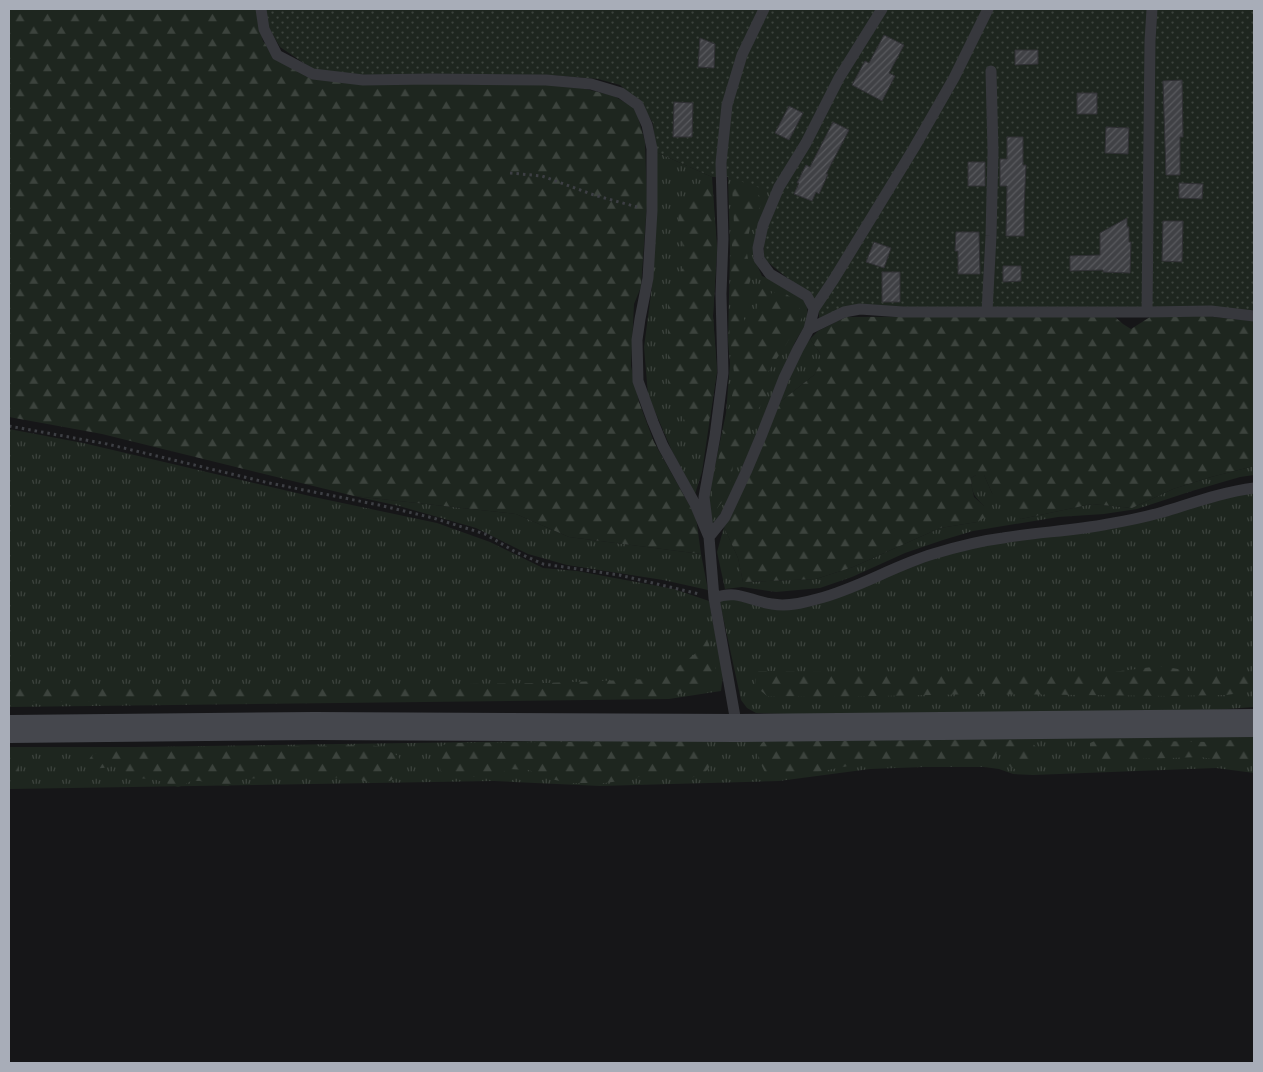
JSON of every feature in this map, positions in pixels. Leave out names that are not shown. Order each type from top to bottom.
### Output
[{"type":"main road","points":[[9,729],[314,726],[736,728],[1254,723]]},
{"type":"lane","points":[[262,9],[264,29],[277,55],[312,74],[363,80],[546,80],[591,84],[621,93],[638,105],[647,125],[652,150],[652,211],[648,278],[637,340],[638,381],[663,446],[695,504],[709,537]]},
{"type":"lane","points":[[736,728],[714,598],[704,497],[715,436],[722,373],[721,294],[724,239],[721,163],[727,105],[742,55],[764,9]]},
{"type":"lane","points":[[814,309],[806,296],[770,274],[759,259],[758,248],[763,225],[779,187],[806,143],[840,78],[882,9]]},
{"type":"lane","points":[[709,537],[725,517],[762,434],[784,378],[809,329],[814,309],[914,148],[954,78],[988,9]]},
{"type":"lane","points":[[1147,312],[1152,9]]},
{"type":"lane","points":[[987,312],[991,236],[991,71]]},
{"type":"lane","points":[[809,329],[844,312],[860,310],[903,312],[1211,311],[1254,316]]},
{"type":"lane","points":[[714,598],[723,594],[741,595],[757,602],[775,605],[794,604],[819,599],[856,586],[897,567],[964,545],[1107,524],[1254,488]]},
{"type":"path","points":[[510,173],[542,176],[594,195],[652,211]]},
{"type":"path","points":[[9,426],[107,444],[269,483],[433,518],[485,534],[514,551],[543,564],[619,574],[714,598]]},
{"type":"green space","points":[[9,9],[256,9],[263,41],[279,61],[426,84],[570,85],[614,96],[633,107],[645,142],[647,203],[641,287],[634,304],[631,366],[639,402],[654,442],[696,517],[701,554],[569,537],[516,514],[354,496],[102,434],[9,417]]},
{"type":"green space","points":[[266,9],[1254,9],[1254,310],[916,308],[888,306],[819,320],[819,310],[791,281],[764,259],[764,233],[781,195],[728,177],[712,177],[656,152],[653,123],[642,105],[620,85],[598,79],[549,75],[360,76],[314,70],[280,47],[265,21]]},
{"type":"green space","points":[[656,152],[712,177],[717,248],[713,316],[717,371],[702,472],[695,494],[672,451],[648,395],[644,347],[653,279]]},
{"type":"green space","points":[[784,173],[753,256],[762,276],[785,285],[807,303],[808,320],[795,342],[724,509],[712,525],[708,499],[726,413],[730,363],[728,341],[730,252],[728,177]]},
{"type":"green space","points":[[712,184],[717,248],[713,316],[717,371],[710,417],[700,444],[690,433],[668,382],[668,295],[685,264],[677,207],[696,186]]},
{"type":"green space","points":[[732,186],[757,192],[763,202],[751,223],[746,247],[751,278],[741,312],[745,321],[756,318],[758,291],[764,284],[772,294],[778,290],[791,297],[797,303],[803,316],[766,375],[767,397],[750,426],[751,434],[747,446],[732,457],[733,466],[729,492],[716,510],[711,508],[713,484],[735,382],[729,328],[731,255],[734,224]]},
{"type":"green space","points":[[1194,315],[1254,321],[1254,466],[1173,489],[1132,508],[1092,504],[1021,519],[1001,506],[992,493],[984,475],[976,475],[971,478],[974,497],[984,506],[986,517],[977,522],[940,528],[853,567],[816,579],[743,582],[738,558],[724,527],[780,402],[814,375],[821,363],[820,353],[810,339],[818,331],[846,317],[1114,316],[1131,329],[1150,317]]},
{"type":"green space","points":[[810,339],[820,353],[822,363],[814,375],[780,402],[797,361]]},
{"type":"green space","points":[[9,429],[83,443],[314,497],[437,523],[490,542],[543,568],[577,571],[674,589],[709,601],[723,675],[721,691],[669,699],[9,707]]},
{"type":"green space","points":[[1254,466],[1254,475],[1240,477],[1137,509],[1104,514],[1058,517],[973,531],[905,553],[852,577],[820,588],[776,592],[742,587],[725,589],[717,552],[724,527],[738,558],[743,582],[816,579],[853,567],[940,528],[977,522],[984,506],[973,491],[971,478],[976,475],[984,475],[992,493],[1021,519],[1092,504],[1132,508],[1173,489]]},
{"type":"green space","points":[[1254,492],[1254,707],[1201,711],[794,714],[756,713],[747,708],[741,700],[720,603],[722,598],[773,609],[933,557]]},
{"type":"green space","points":[[354,496],[516,514],[569,537],[701,554],[708,590],[663,580],[567,565],[528,554],[476,528],[399,506]]},
{"type":"green space","points":[[707,639],[716,671],[708,687],[666,697],[9,702],[9,688],[546,683],[650,679],[676,668],[700,650]]},
{"type":"green space","points":[[1160,666],[1220,676],[1254,675],[1254,691],[1226,695],[1168,696],[981,694],[830,697],[767,696],[755,686],[757,671],[1081,676]]},
{"type":"green space","points":[[1254,735],[1254,773],[1216,768],[1033,775],[1013,774],[999,769],[984,767],[924,767],[870,769],[779,781],[600,786],[494,781],[9,789],[9,747],[135,747],[741,738]]},
{"type":"green space","points":[[1116,738],[1210,742],[1254,738],[1254,766],[1201,757],[1138,759],[1114,764],[1101,763],[1090,750],[1090,743],[1097,740]]},
{"type":"green space","points":[[1025,739],[1036,748],[1039,762],[1022,771],[1012,768],[1004,761],[1001,752],[1009,740]]},
{"type":"green space","points":[[984,740],[994,744],[997,752],[994,760],[889,762],[853,765],[813,773],[766,774],[760,761],[759,752],[759,748],[764,741]]},
{"type":"green space","points":[[687,741],[710,755],[711,765],[703,775],[680,780],[654,773],[605,783],[567,783],[544,777],[529,770],[508,769],[498,775],[449,777],[441,771],[436,756],[443,745],[453,743]]},
{"type":"green space","points":[[369,745],[382,747],[398,756],[401,762],[397,775],[390,781],[370,783],[356,778],[312,776],[296,772],[242,779],[228,786],[191,781],[178,787],[153,779],[134,778],[116,766],[98,768],[88,765],[90,757],[93,755],[112,750]]},
{"type":"green space","points":[[9,754],[18,760],[19,767],[17,775],[9,779]]},
{"type":"building","points":[[884,35],[904,45],[889,73],[895,76],[882,101],[852,85],[865,61],[869,63]]},
{"type":"building","points":[[700,38],[715,44],[714,68],[698,67]]},
{"type":"building","points":[[1015,50],[1038,50],[1038,64],[1015,65]]},
{"type":"building","points":[[1182,80],[1183,137],[1180,137],[1180,175],[1166,175],[1163,81]]},
{"type":"building","points":[[1077,93],[1097,93],[1097,114],[1077,114]]},
{"type":"building","points":[[674,102],[693,103],[692,137],[673,137]]},
{"type":"building","points":[[789,106],[803,113],[789,140],[775,133]]},
{"type":"building","points":[[833,122],[849,130],[826,174],[828,174],[819,194],[816,192],[812,201],[794,194],[806,165],[810,167]]},
{"type":"building","points":[[1106,127],[1129,128],[1128,154],[1105,153]]},
{"type":"building","points":[[1007,137],[1023,137],[1023,165],[1026,165],[1024,236],[1006,236],[1007,186],[1000,186],[1000,159],[1007,159]]},
{"type":"building","points":[[968,162],[985,162],[985,186],[968,186]]},
{"type":"building","points":[[1179,183],[1203,184],[1202,199],[1179,198]]},
{"type":"building","points":[[1127,218],[1129,242],[1131,242],[1130,273],[1103,272],[1103,270],[1070,271],[1070,256],[1100,255],[1100,233]]},
{"type":"building","points":[[1163,221],[1183,221],[1182,262],[1162,261]]},
{"type":"building","points":[[956,232],[979,232],[980,274],[958,274],[958,251],[955,251]]},
{"type":"building","points":[[874,242],[891,248],[884,268],[866,262]]},
{"type":"building","points":[[1003,266],[1021,266],[1021,281],[1003,282]]},
{"type":"building","points":[[882,272],[900,272],[900,302],[882,302]]}]
